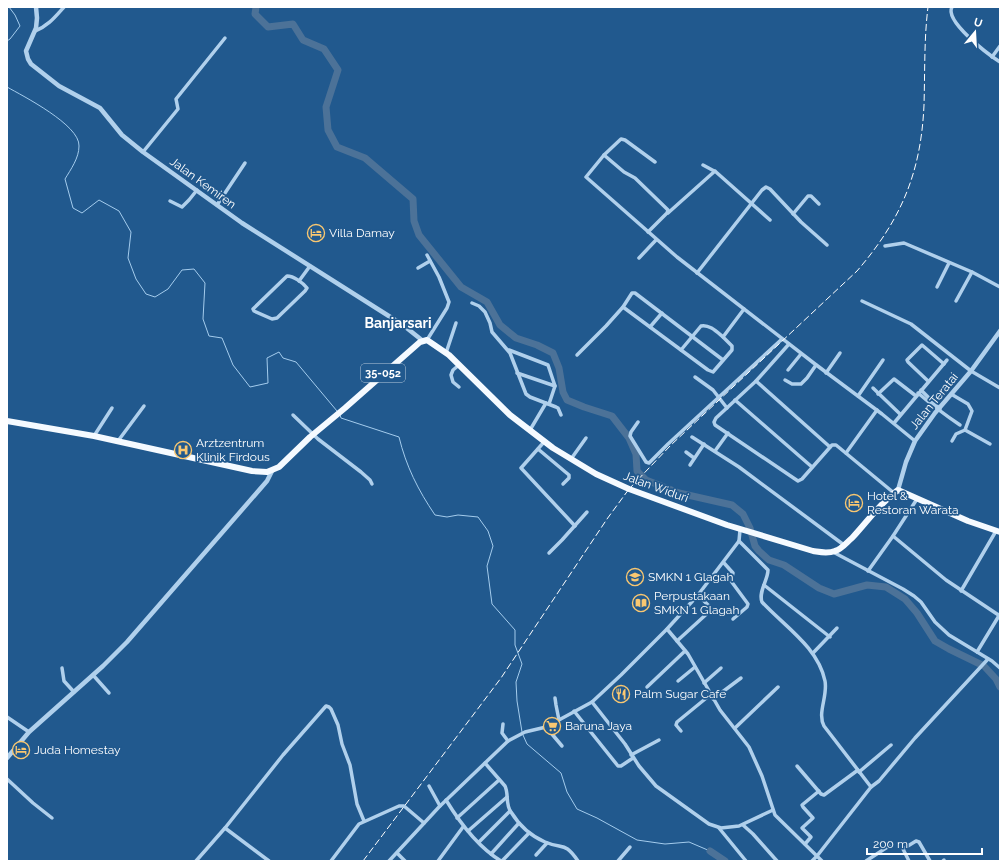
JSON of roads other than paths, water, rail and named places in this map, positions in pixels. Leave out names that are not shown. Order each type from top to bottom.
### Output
[{"type":"main road","name":"Jalan Widuri","points":[[425,340],[445,351],[458,366],[505,411],[530,430],[543,443],[596,474],[622,486],[742,530],[813,551],[822,553],[833,552]]},
{"type":"main road","name":"35-052","points":[[272,471],[282,464],[313,434],[420,342],[425,340]]},
{"type":"main road","points":[[7,421],[94,436],[252,471],[263,473],[272,471]]},
{"type":"main road","points":[[833,552],[844,545],[868,522],[883,503],[896,492],[998,532]]},
{"type":"street","name":"Jalan Kemiren","points":[[36,7],[37,18],[35,31],[26,51],[31,64],[59,86],[100,108],[122,135],[143,152],[242,223],[425,340]]},
{"type":"street","points":[[35,31],[43,28],[53,20],[64,7]]},
{"type":"street","points":[[952,7],[950,10],[951,14],[968,36],[1000,62]]},
{"type":"street","points":[[143,152],[178,109],[179,107],[176,99],[225,38]]},
{"type":"street","points":[[992,57],[1000,46]]},
{"type":"street","points":[[655,162],[623,139],[619,140],[587,174],[587,178],[656,240],[696,273],[915,440]]},
{"type":"street","points":[[604,156],[624,172],[635,178],[667,208],[667,213]]},
{"type":"street","points":[[217,205],[245,163]]},
{"type":"street","points":[[702,165],[715,171],[770,220]]},
{"type":"street","points":[[648,232],[667,213],[715,171]]},
{"type":"street","points":[[696,273],[751,203],[766,187],[770,189],[793,214],[826,245]]},
{"type":"street","points":[[170,201],[182,207],[197,190]]},
{"type":"street","points":[[793,214],[808,196],[811,196],[819,204]]},
{"type":"street","points":[[639,258],[656,240]]},
{"type":"street","points":[[885,246],[904,243],[972,272],[1000,287]]},
{"type":"street","points":[[425,340],[447,308],[449,302],[427,255]]},
{"type":"street","points":[[418,268],[430,261]]},
{"type":"street","points":[[937,287],[949,263]]},
{"type":"street","points":[[299,281],[310,266]]},
{"type":"street","points":[[956,301],[972,272]]},
{"type":"street","points":[[287,276],[291,276],[299,281],[306,286],[306,290],[277,318],[272,319],[253,310],[287,276]]},
{"type":"street","points":[[577,355],[602,330],[632,293],[635,293],[724,360]]},
{"type":"street","points":[[862,301],[911,324],[971,371],[1000,388]]},
{"type":"street","points":[[472,304],[479,306],[485,312],[492,332],[508,350],[526,394],[558,408],[561,415]]},
{"type":"street","points":[[623,306],[650,327],[681,350],[711,372],[714,372],[733,348],[723,337],[707,326],[703,325],[681,350]]},
{"type":"street","points":[[723,337],[744,309]]},
{"type":"street","points":[[650,327],[662,313]]},
{"type":"street","points":[[445,351],[456,322]]},
{"type":"street","name":"Jalan Teratai","points":[[896,492],[915,440],[971,371],[1000,331]]},
{"type":"street","points":[[638,422],[630,436],[646,462],[649,463],[782,339]]},
{"type":"street","points":[[788,344],[756,381],[716,418],[714,422],[716,425],[796,480],[800,481],[834,444],[896,492]]},
{"type":"street","points":[[928,381],[908,362],[907,360],[911,354],[922,345],[944,364]]},
{"type":"street","points":[[508,350],[547,364],[555,386],[548,404],[530,430]]},
{"type":"street","points":[[826,373],[840,353]]},
{"type":"street","points":[[788,370],[801,354]]},
{"type":"street","points":[[858,396],[883,360]]},
{"type":"street","points":[[894,423],[900,414],[947,360]]},
{"type":"street","points":[[785,380],[792,384],[801,384],[816,365]]},
{"type":"street","points":[[458,366],[453,370],[452,378],[459,387]]},
{"type":"street","points":[[517,373],[555,386]]},
{"type":"street","points":[[695,377],[707,385],[727,408]]},
{"type":"street","points":[[878,394],[894,379],[918,393],[960,425]]},
{"type":"street","points":[[756,381],[830,447]]},
{"type":"street","points":[[873,388],[900,414]]},
{"type":"street","points":[[951,394],[968,404],[972,409],[972,414],[965,430],[956,434],[952,441]]},
{"type":"street","points":[[735,400],[812,467]]},
{"type":"street","points":[[118,441],[144,406]]},
{"type":"street","points":[[94,436],[112,408]]},
{"type":"street","points":[[846,452],[877,410]]},
{"type":"street","points":[[293,415],[330,449],[370,480],[372,484]]},
{"type":"street","points":[[965,430],[990,444]]},
{"type":"street","points":[[716,452],[728,433]]},
{"type":"street","points":[[692,437],[757,480],[844,545]]},
{"type":"street","points":[[571,459],[586,438]]},
{"type":"street","points":[[543,443],[521,468],[575,526]]},
{"type":"street","points":[[690,465],[704,444]]},
{"type":"street","points":[[538,448],[569,475],[569,478],[563,484]]},
{"type":"street","points":[[686,452],[694,458]]},
{"type":"street","points":[[7,758],[29,732],[93,675],[127,642],[267,481],[272,471]]},
{"type":"street","points":[[868,570],[893,536],[917,499]]},
{"type":"street","points":[[548,553],[587,512]]},
{"type":"street","points":[[389,861],[424,822],[508,741],[525,732],[546,727],[592,702],[621,676],[668,629],[698,595],[724,563],[739,541],[742,530]]},
{"type":"street","points":[[961,591],[998,532]]},
{"type":"street","points":[[893,536],[929,567],[961,591],[1000,615],[977,652]]},
{"type":"street","points":[[739,541],[768,570],[761,596],[762,602],[813,653],[825,680],[826,688],[822,722],[871,787]]},
{"type":"street","points":[[833,552],[914,596],[945,632],[1000,668]]},
{"type":"street","points":[[724,563],[733,573],[730,581],[748,604],[747,607],[733,619]]},
{"type":"street","points":[[764,585],[830,637]]},
{"type":"street","points":[[677,641],[711,610],[698,595]]},
{"type":"street","points":[[813,653],[837,628]]},
{"type":"street","points":[[668,629],[696,667],[710,695],[746,742],[755,759],[773,810],[778,819],[822,861]]},
{"type":"street","points":[[647,687],[685,651]]},
{"type":"street","points":[[812,861],[871,787],[879,781],[915,738],[987,660]]},
{"type":"street","points":[[678,681],[696,667]]},
{"type":"street","points":[[62,668],[64,681],[74,692]]},
{"type":"street","points":[[704,683],[721,668]]},
{"type":"street","points":[[93,675],[109,693]]},
{"type":"street","points":[[713,699],[741,678]]},
{"type":"street","points":[[735,728],[778,687]]},
{"type":"street","points":[[681,731],[676,725],[677,722],[710,695]]},
{"type":"street","points":[[555,698],[559,720]]},
{"type":"street","points":[[592,702],[656,786],[700,818],[719,828],[746,861]]},
{"type":"street","points":[[196,861],[225,828],[283,755],[326,706],[331,709],[338,725],[342,744],[350,765],[357,804],[364,821]]},
{"type":"street","points":[[574,711],[618,766],[621,766],[632,756],[659,740]]},
{"type":"street","points":[[7,717],[29,732]]},
{"type":"street","points":[[503,724],[502,733],[508,741]]},
{"type":"street","points":[[546,727],[562,746]]},
{"type":"street","points":[[797,766],[818,791],[824,795],[859,771],[891,745]]},
{"type":"street","points":[[486,763],[506,788],[507,804],[510,811],[519,823],[529,833],[547,843],[566,847],[578,861]]},
{"type":"street","points":[[7,779],[52,818]]},
{"type":"street","points":[[457,818],[499,780]]},
{"type":"street","points":[[429,786],[440,806]]},
{"type":"street","points":[[805,844],[811,838],[802,829],[814,818],[802,805],[818,791]]},
{"type":"street","points":[[468,831],[507,797]]},
{"type":"street","points":[[446,800],[463,827],[491,854],[501,861],[529,833]]},
{"type":"street","points":[[331,861],[358,826],[364,821],[404,806],[424,822]]},
{"type":"street","points":[[719,828],[743,825],[773,810]]},
{"type":"street","points":[[479,842],[510,811]]},
{"type":"street","points":[[491,854],[519,823]]},
{"type":"street","points":[[743,825],[777,861]]},
{"type":"street","points":[[438,861],[463,827]]},
{"type":"street","points":[[225,828],[269,861]]},
{"type":"street","points":[[909,861],[903,850],[916,841],[919,842],[930,861]]},
{"type":"street","points":[[536,855],[547,843]]},
{"type":"street","points":[[618,861],[630,846]]},
{"type":"street","points":[[866,861],[889,846]]},
{"type":"street","points":[[397,853],[405,861]]},
{"type":"waterway","points":[[7,41],[20,26],[9,7]]},
{"type":"waterway","points":[[256,7],[255,14],[268,27],[293,24],[303,40],[324,49],[338,70],[326,107],[328,130],[337,147],[365,158],[413,199],[414,221],[419,235],[461,287],[487,302],[500,325],[516,338],[537,345],[553,353],[559,368],[563,392],[567,400],[612,416],[629,438],[636,454],[637,471],[646,480],[679,493],[732,505],[743,514],[750,528],[755,546],[759,551],[769,560],[784,565],[819,588],[834,594],[867,585],[886,587],[905,599],[917,613],[935,641],[984,666],[996,679],[1000,687]]},
{"type":"waterway","points":[[7,87],[61,120],[77,138],[79,146],[78,155],[65,179],[73,208],[82,213],[99,200],[119,211],[131,232],[128,258],[136,279],[146,294],[155,297],[168,289],[182,270],[194,269],[205,283],[203,319],[209,336],[222,338],[233,365],[250,387],[268,383],[267,358],[279,352],[283,358],[296,362],[337,411]]},
{"type":"waterway","points":[[340,415],[341,418],[399,437],[413,478],[435,515],[447,517],[458,515],[478,517],[488,531],[493,546],[487,566],[492,604],[515,630],[515,645],[522,664],[516,682],[517,701],[522,732]]},
{"type":"waterway","points":[[523,735],[527,744],[561,773],[567,792],[577,809],[637,840],[665,844],[689,842],[710,851]]},
{"type":"waterway","points":[[710,851],[725,861]]},
{"type":"railway","points":[[363,861],[501,678],[607,519],[629,489],[671,445],[857,271],[886,233],[906,194],[913,174],[918,152],[924,105],[925,43],[928,7]]},
{"type":"place","name":"Villa Damay","points":[[316,233]]},
{"type":"place","name":"Arztzentrum Klinik Firdous","points":[[183,450]]},
{"type":"place","name":"Hotel & Restoran Warata","points":[[854,503]]},
{"type":"place","name":"SMKN 1 Glagah","points":[[635,577]]},
{"type":"place","name":"Perpustakaan SMKN 1 Glagah","points":[[641,603]]},
{"type":"place","name":"Palm Sugar Cafe","points":[[621,694]]},
{"type":"place","name":"Baruna Jaya","points":[[552,726]]},
{"type":"place","name":"Juda Homestay","points":[[21,750]]},
{"type":"district","name":"Banjarsari","points":[[398,323]]}]
